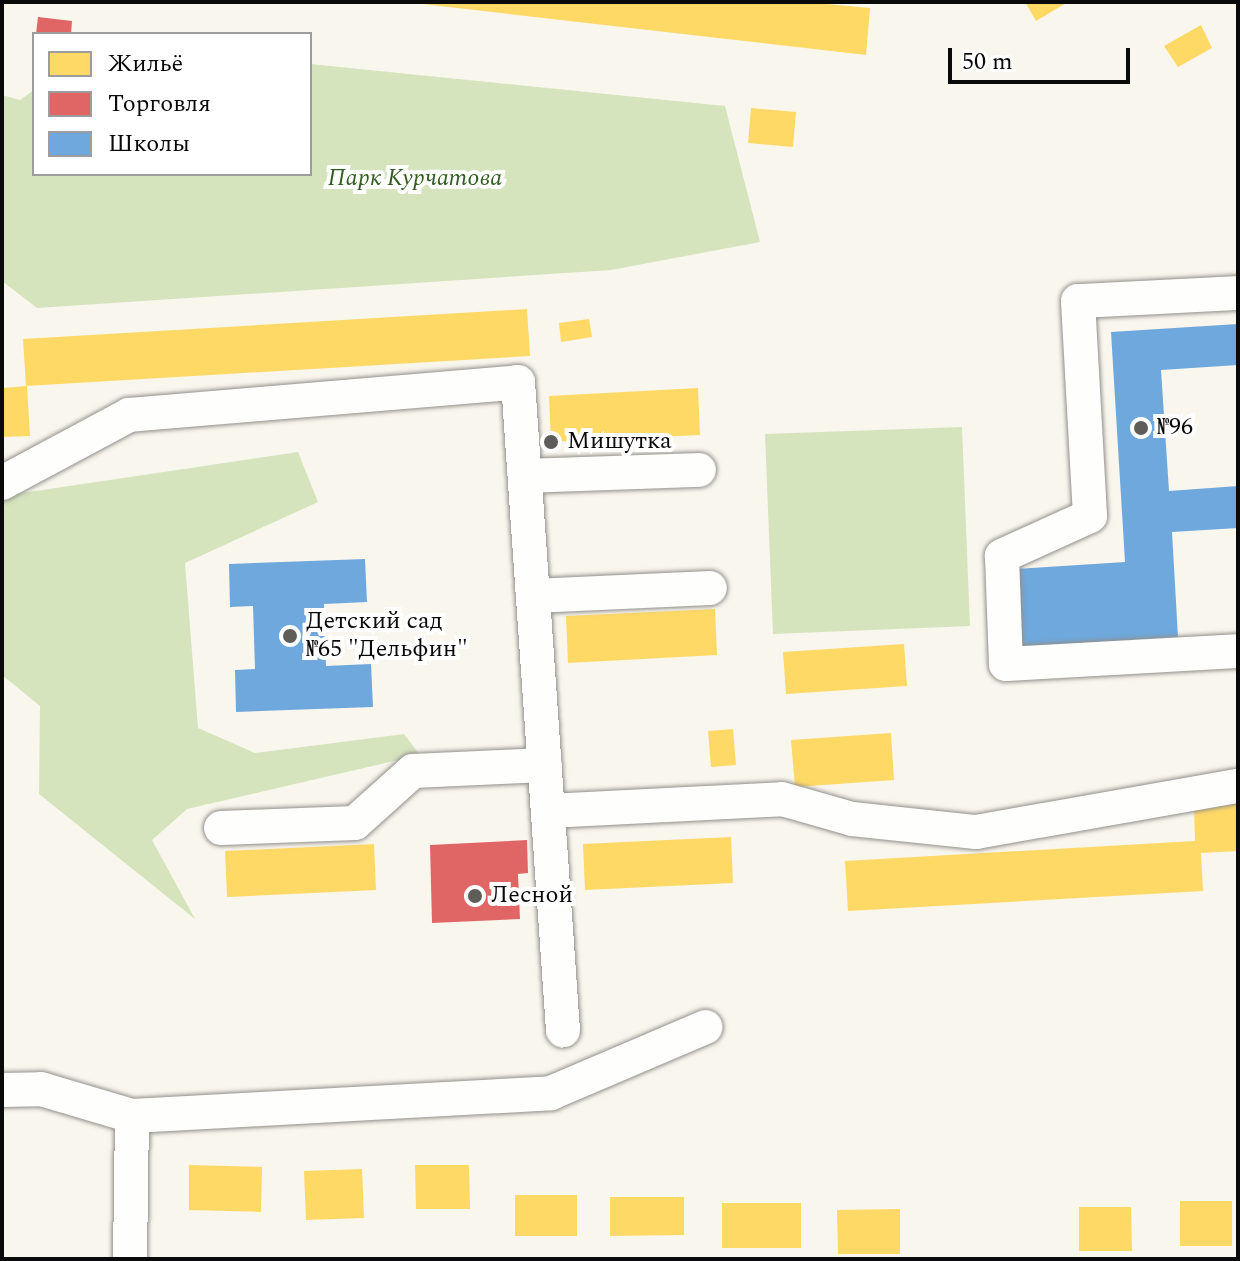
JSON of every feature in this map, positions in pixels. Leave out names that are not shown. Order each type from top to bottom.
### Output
[{"type":"street","points":[[1238,293],[1078,301],[1090,516],[1002,556],[1006,664],[1238,651]]},
{"type":"street","points":[[2,483],[129,415],[518,382],[563,1030]]},
{"type":"street","points":[[526,476],[699,470]]},
{"type":"street","points":[[533,596],[710,588]]},
{"type":"street","points":[[221,828],[355,823],[413,771],[545,765]]},
{"type":"street","points":[[548,811],[782,799],[852,819],[976,832],[1238,786]]},
{"type":"street","points":[[2,1090],[41,1089],[132,1116],[551,1093],[706,1027]]},
{"type":"street","points":[[130,1259],[132,1116]]},
{"type":"green space","name":"Парк Курчатова","points":[[312,64],[725,106],[760,242],[611,270],[37,308],[2,281],[2,95],[20,100],[32,91],[32,176],[312,176]]},
{"type":"green space","points":[[962,427],[970,626],[773,634],[765,434]]},
{"type":"green space","points":[[298,452],[318,502],[185,563],[198,728],[255,753],[404,734],[420,755],[187,809],[152,840],[195,919],[39,794],[40,706],[2,675],[2,496]]},
{"type":"building: Жильё","points":[[805,2],[870,8],[866,55],[422,4]]},
{"type":"building: Жильё","points":[[1025,2],[1068,2],[1036,21]]},
{"type":"building: Жильё","points":[[1201,25],[1212,48],[1178,67],[1164,46]]},
{"type":"building: Жильё","points":[[751,108],[796,112],[793,147],[748,143]]},
{"type":"building: Жильё","points":[[527,309],[530,356],[26,386],[23,339]]},
{"type":"building: Жильё","points":[[589,319],[592,337],[561,342],[559,323]]},
{"type":"building: Жильё","points":[[27,386],[30,436],[2,437],[2,388]]},
{"type":"building: Жильё","points":[[698,388],[700,435],[551,442],[549,396]]},
{"type":"building: Жильё","points":[[715,609],[717,655],[568,663],[566,616]]},
{"type":"building: Жильё","points":[[904,644],[907,686],[786,694],[783,652]]},
{"type":"building: Жильё","points":[[733,729],[736,765],[711,767],[708,731]]},
{"type":"building: Жильё","points":[[891,733],[894,780],[795,787],[791,740]]},
{"type":"building: Жильё","points":[[1238,804],[1238,851],[1201,853],[1203,891],[848,911],[845,861],[1195,841],[1194,806]]},
{"type":"building: Жильё","points":[[731,837],[733,883],[585,890],[583,844]]},
{"type":"building: Жильё","points":[[374,844],[376,890],[227,897],[225,851]]},
{"type":"building: Жильё","points":[[189,1165],[262,1167],[261,1212],[189,1210]]},
{"type":"building: Жильё","points":[[415,1165],[469,1165],[470,1209],[416,1209]]},
{"type":"building: Жильё","points":[[362,1169],[364,1218],[306,1220],[304,1171]]},
{"type":"building: Жильё","points":[[515,1195],[577,1195],[577,1236],[515,1236]]},
{"type":"building: Жильё","points":[[610,1197],[684,1197],[684,1235],[610,1236]]},
{"type":"building: Жильё","points":[[1180,1201],[1232,1201],[1232,1246],[1180,1246]]},
{"type":"building: Жильё","points":[[722,1203],[801,1203],[801,1248],[722,1248]]},
{"type":"building: Жильё","points":[[1079,1207],[1131,1207],[1132,1251],[1079,1251]]},
{"type":"building: Жильё","points":[[900,1209],[900,1254],[838,1254],[837,1210]]},
{"type":"building: Торговля","points":[[38,17],[72,21],[71,32],[36,32]]},
{"type":"building: Торговля","name":"Лесной","points":[[527,840],[528,873],[518,874],[520,919],[432,923],[430,845]]},
{"type":"building: Школы","name":"№96","points":[[1238,324],[1238,365],[1161,370],[1169,491],[1238,486],[1238,528],[1172,532],[1178,637],[1020,647],[1015,569],[1125,562],[1111,332]]},
{"type":"building: Школы","name":"Детский сад №65 \"Дельфин\"","points":[[365,559],[367,602],[324,604],[326,666],[371,664],[373,707],[236,712],[235,670],[255,669],[253,606],[230,607],[229,564]]},
{"type":"place","name":"№96","points":[[1141,428]]},
{"type":"place","name":"Мишутка","points":[[551,442]]},
{"type":"place","name":"Детский сад №65 \"Дельфин\"","points":[[290,636]]},
{"type":"place","name":"Лесной","points":[[475,896]]}]
